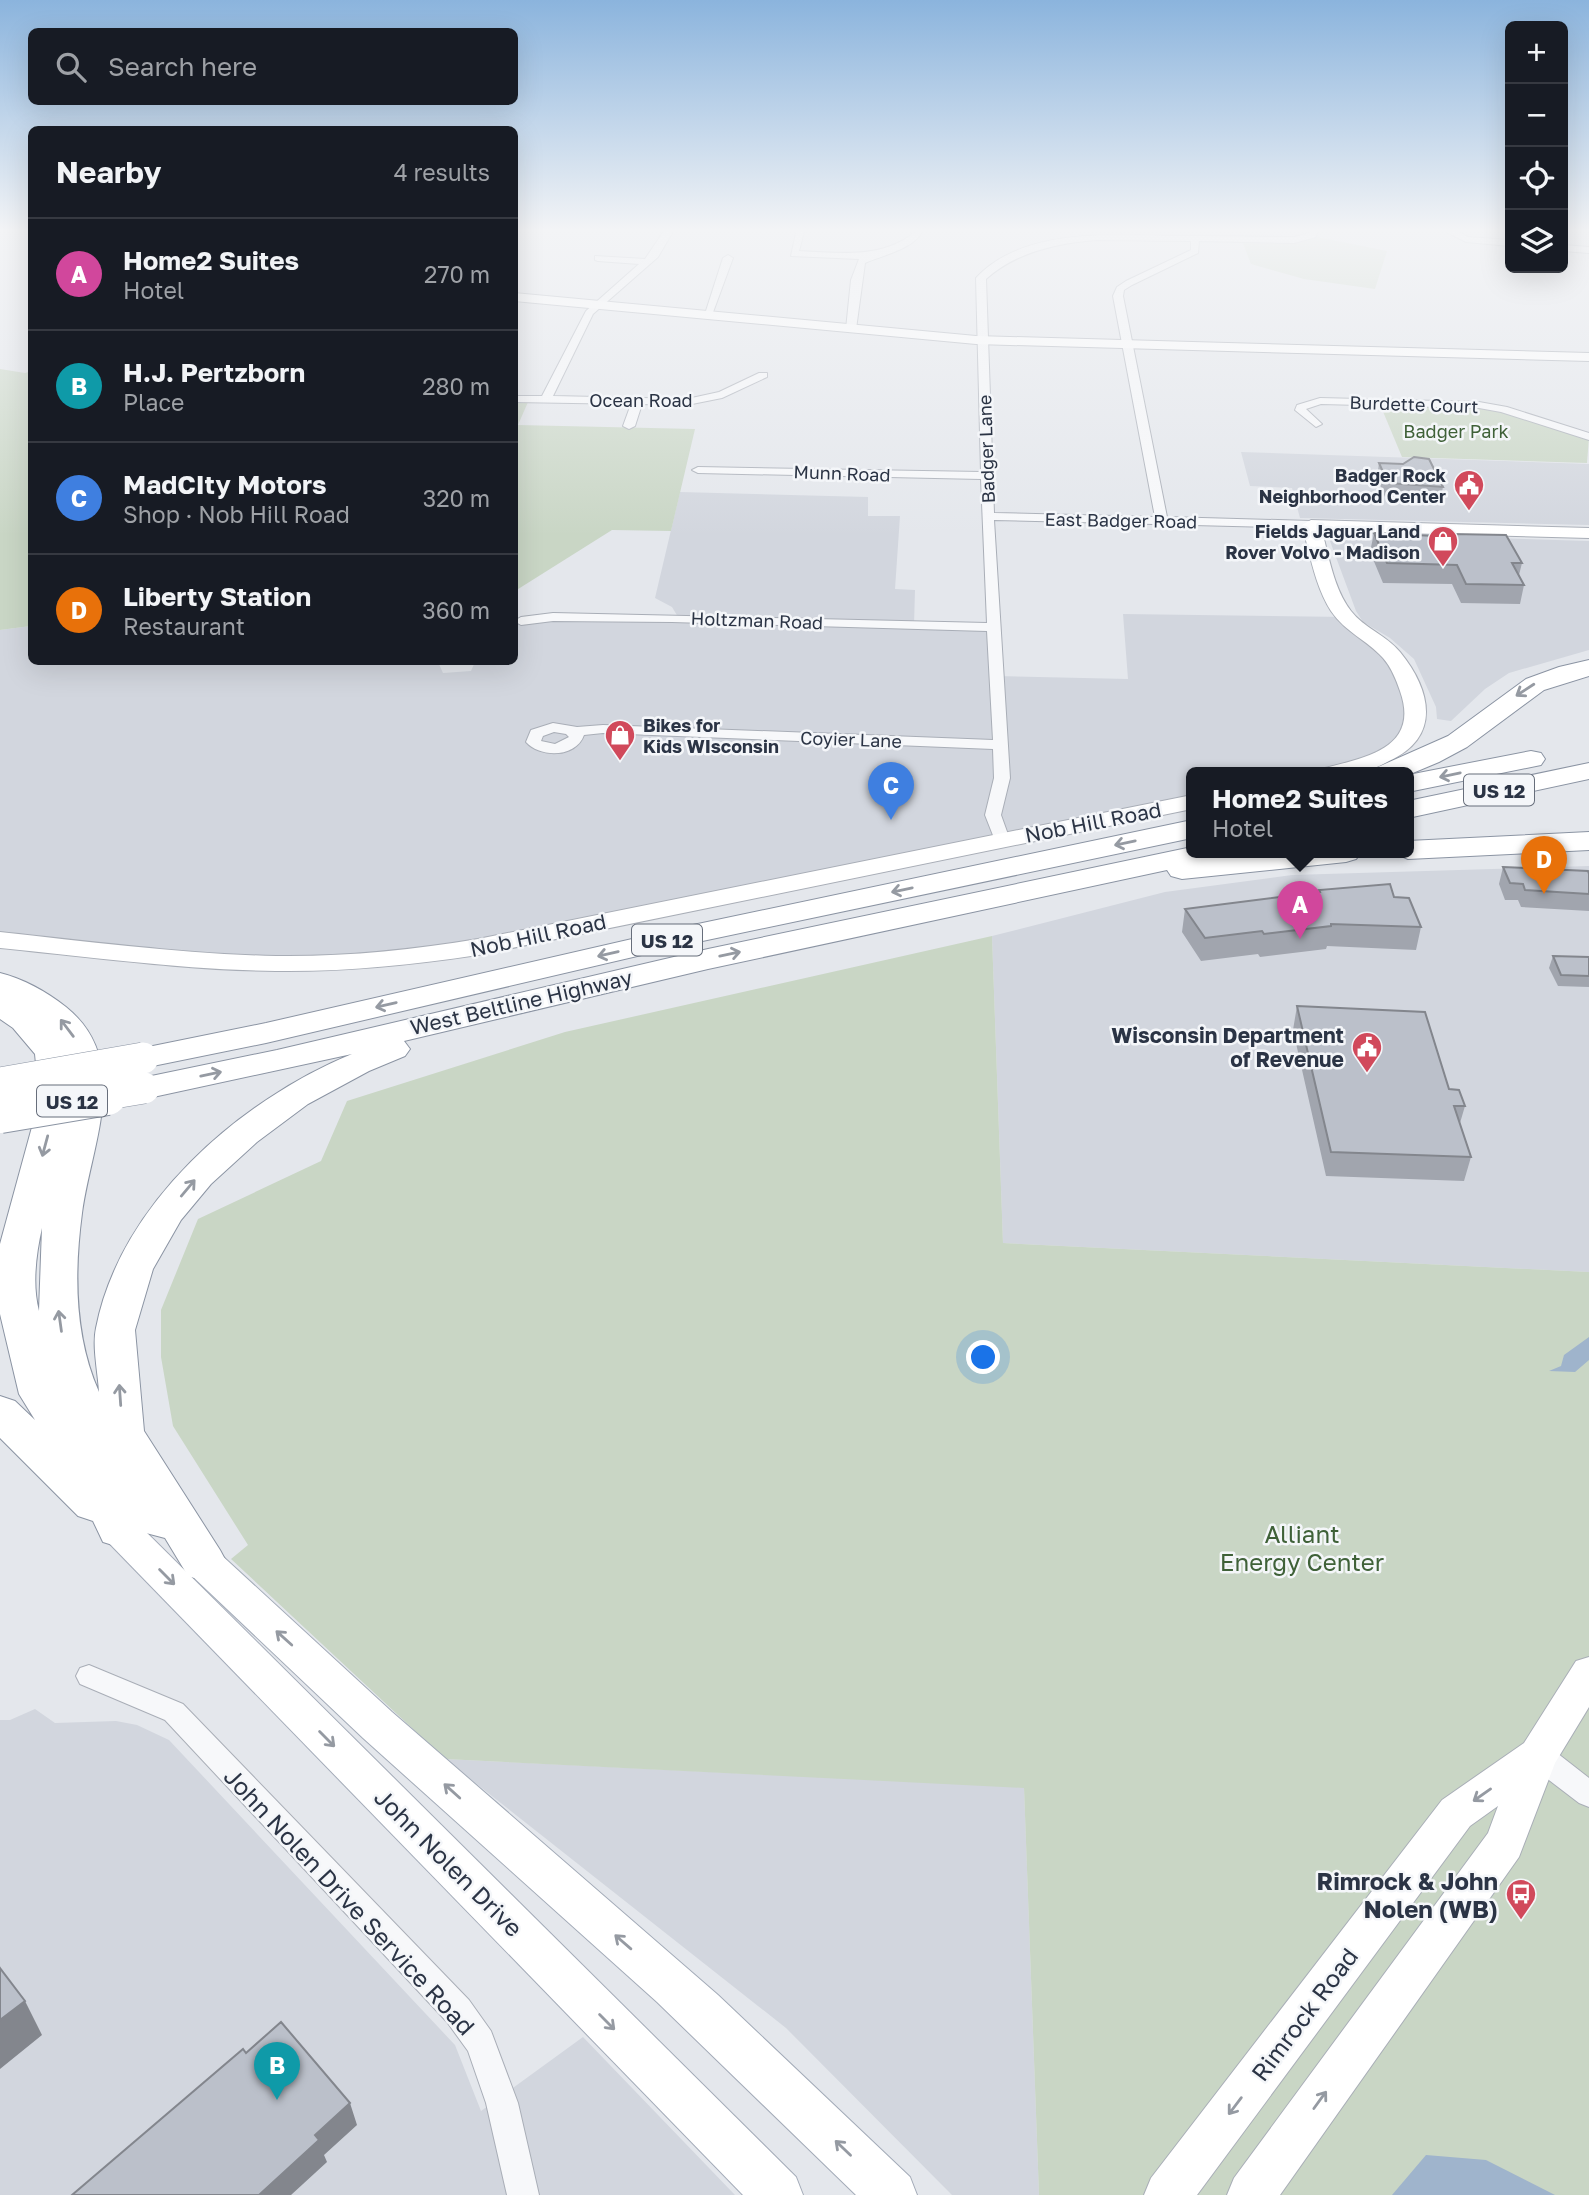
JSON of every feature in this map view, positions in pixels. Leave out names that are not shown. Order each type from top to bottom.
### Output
[{"type":"highway","points":[[1404,767],[1438,754],[1466,736],[1525,688],[1565,672],[1589,668]]},
{"type":"highway","name":"US 12","points":[[1414,783],[1589,747]]},
{"type":"highway","name":"US 12","points":[[1414,809],[1589,771]]},
{"type":"highway","name":"West Beltline Highway","points":[[0,1113],[144,1073],[279,1030],[706,932],[1186,830]]},
{"type":"highway","points":[[1414,850],[1589,841]]},
{"type":"highway","points":[[1513,845],[1589,847]]},
{"type":"highway","name":"West Beltline Highway","points":[[0,1083],[277,1061],[496,1007],[803,938],[1186,858]]},
{"type":"highway","points":[[940,911],[1195,868],[1296,858]]},
{"type":"highway","points":[[0,983],[33,998],[64,1022],[83,1051],[85,1114],[66,1194],[58,1249],[57,1294],[65,1354],[77,1390],[118,1477],[204,1563]]},
{"type":"highway","points":[[0,1004],[25,1021],[52,1053],[55,1084],[50,1127],[18,1248],[16,1300],[40,1394],[96,1481],[120,1529]]},
{"type":"highway","points":[[204,1563],[123,1433],[115,1330],[134,1269],[166,1213],[198,1175],[244,1134],[296,1096],[357,1064],[496,1007]]},
{"type":"highway","points":[[0,1412],[120,1529]]},
{"type":"main road","name":"John Nolen Drive","points":[[120,1529],[778,2195]]},
{"type":"main road","points":[[204,1563],[499,1833],[674,1987],[892,2195]]},
{"type":"street","points":[[546,399],[580,330]]},
{"type":"street","points":[[868,330],[981,340],[1589,357]]},
{"type":"street","name":"Badger Lane","points":[[981,330],[1002,778],[993,815],[1002,840]]},
{"type":"street","points":[[1124,330],[1162,521]]},
{"type":"street","name":"Ocean Road","points":[[518,398],[679,402],[722,395],[763,375]]},
{"type":"street","name":"Burdette Court","points":[[1316,424],[1306,418],[1300,410],[1301,407],[1320,401],[1463,404],[1503,409],[1589,437]]},
{"type":"street","points":[[629,426],[637,402]]},
{"type":"street","name":"Munn Road","points":[[698,470],[987,476]]},
{"type":"street","name":"East Badger Road","points":[[988,516],[1589,533]]},
{"type":"street","points":[[1311,525],[1340,611],[1357,628],[1389,651],[1402,670],[1416,707],[1418,719],[1411,734],[1396,749],[1356,767]]},
{"type":"street","name":"Holtzman Road","points":[[521,621],[583,617],[994,627]]},
{"type":"street","name":"Coyier Lane","points":[[575,732],[603,729],[1000,745]]},
{"type":"street","name":"Nob Hill Road","points":[[0,940],[248,963],[305,964],[411,957],[478,947],[1186,803]]},
{"type":"street","name":"Rimrock Road","points":[[1251,2195],[1504,1844],[1538,1755],[1589,1674]]},
{"type":"street","name":"John Nolen Drive Service Road","points":[[89,1676],[174,1712],[458,2011],[481,2042],[502,2103],[523,2195]]},
{"type":"street","points":[[1538,1755],[1589,1777]]},
{"type":"street","points":[[1538,1755],[1589,1794]]},
{"type":"street","name":"Rimrock Road","points":[[1168,2195],[1456,1813],[1538,1755]]},
{"type":"shaded area","points":[[1241,452],[1589,464],[1589,525],[1300,518],[1292,488],[1250,486]]},
{"type":"shaded area","points":[[680,492],[868,497],[868,516],[900,516],[895,589],[915,590],[914,625],[994,627],[997,676],[1128,679],[1123,614],[1347,617],[1389,651],[1416,707],[1396,749],[1349,767],[1186,767],[1186,803],[511,940],[305,964],[0,940],[0,630],[28,626],[28,665],[439,665],[443,673],[471,671],[474,665],[518,665],[518,622],[521,621],[678,617],[672,607],[655,598]]},
{"type":"shaded area","points":[[1327,533],[1589,541],[1589,650],[1509,673],[1485,689],[1451,721],[1437,719],[1436,707],[1414,659],[1390,638],[1363,622],[1356,611]]},
{"type":"shaded area","points":[[1589,866],[1589,1272],[1003,1243],[992,936],[1165,892],[1292,875]]},
{"type":"shaded area","points":[[35,1709],[55,1723],[116,1721],[137,1725],[169,1740],[455,2045],[481,2111],[583,2037],[735,2195],[0,2195],[0,1720],[10,1720]]},
{"type":"shaded area","points":[[445,1759],[1024,1787],[1039,2195],[952,2195],[786,2028]]},
{"type":"green space","points":[[0,369],[28,372],[28,626],[0,630]]},
{"type":"green space","points":[[518,401],[528,402],[518,425]]},
{"type":"green space","name":"Badger Park","points":[[1379,402],[1479,405],[1589,437],[1587,463],[1402,457]]},
{"type":"green space","points":[[518,425],[695,429],[671,531],[612,530],[518,589]]},
{"type":"green space","name":"Alliant Energy Center","points":[[992,936],[1003,1243],[1589,1272],[1589,2195],[1039,2195],[1024,1788],[445,1759],[231,1559],[248,1545],[173,1426],[161,1357],[161,1310],[198,1219],[321,1161],[347,1101],[565,1032]]},
{"type":"water","points":[[1589,1337],[1589,1360],[1575,1372],[1549,1371],[1561,1366],[1564,1355]]},
{"type":"water","points":[[1426,2155],[1486,2160],[1555,2195],[1392,2195]]},
{"type":"building","points":[[1414,457],[1429,459],[1443,487],[1388,483],[1379,463],[1403,464]]},
{"type":"building","points":[[1374,533],[1454,537],[1453,534],[1506,535],[1522,563],[1512,563],[1524,585],[1466,584],[1457,565],[1387,563]]},
{"type":"building","points":[[1503,867],[1588,871],[1589,894],[1525,890],[1523,884],[1510,883]]},
{"type":"building","points":[[1390,884],[1394,897],[1409,898],[1421,927],[1331,924],[1264,934],[1262,931],[1205,938],[1185,909],[1320,892],[1319,890]]},
{"type":"building","points":[[1553,956],[1589,957],[1589,976],[1561,975]]},
{"type":"building","name":"Wisconsin Department of Revenue","points":[[1297,1006],[1425,1012],[1449,1089],[1459,1090],[1465,1106],[1454,1106],[1471,1157],[1331,1152]]},
{"type":"building","points":[[0,1968],[25,2001],[0,2020]]},
{"type":"building","points":[[281,2022],[350,2103],[315,2135],[319,2140],[259,2195],[72,2195],[243,2049],[246,2053]]},
{"type":"place","name":"Badger Rock Neighborhood Center","points":[[1469,512]]},
{"type":"place","name":"Fields Jaguar Land Rover Volvo - Madison","points":[[1443,568]]},
{"type":"place","name":"Bikes for Kids WIsconsin","points":[[620,762]]},
{"type":"place","name":"MadCIty Motors","points":[[891,820]]},
{"type":"place","name":"Liberty Station","points":[[1544,894]]},
{"type":"place","name":"Home2 Suites","points":[[1300,939]]},
{"type":"place","name":"Wisconsin Department of Revenue","points":[[1367,1074]]},
{"type":"place","name":"Rimrock & John Nolen (WB)","points":[[1521,1921]]},
{"type":"place","name":"H.J. Pertzborn","points":[[277,2100]]}]
